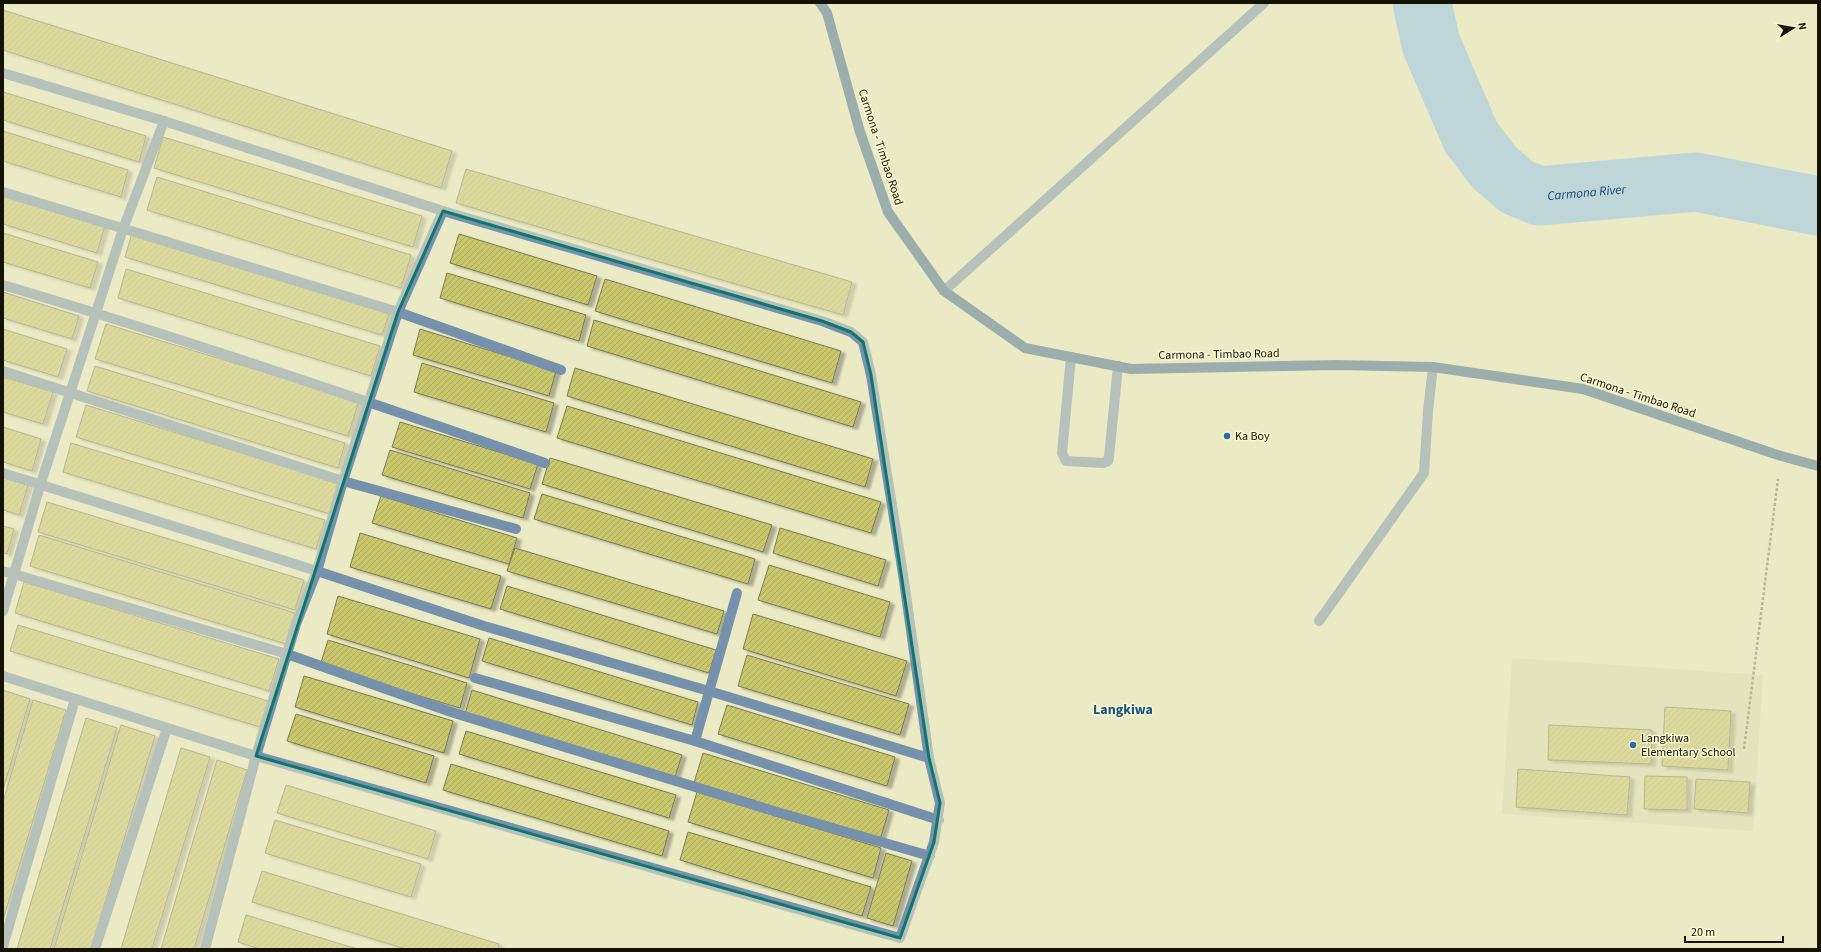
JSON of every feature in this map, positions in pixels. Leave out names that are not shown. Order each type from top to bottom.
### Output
[{"type":"main road","name":"Carmona - Timbao Road","points":[[820,3],[827,13],[860,132],[888,212],[944,291],[1025,348],[1131,369],[1337,365],[1433,367],[1583,389],[1781,456],[1818,466]]},
{"type":"street","points":[[944,291],[1264,3]]},
{"type":"street","points":[[3,73],[164,121],[443,211],[822,321],[852,332],[863,342],[871,375],[929,758],[940,803],[938,820],[930,856],[900,938],[256,756],[3,676]]},
{"type":"street","points":[[3,611],[40,486],[123,229],[164,121]]},
{"type":"street","points":[[3,192],[398,312],[561,370]]},
{"type":"street","points":[[205,949],[256,756],[296,624],[317,571],[343,481],[398,312],[443,211]]},
{"type":"street","points":[[3,285],[96,313],[369,401],[544,463]]},
{"type":"street","points":[[1071,357],[1062,453],[1066,460],[1103,463],[1108,461],[1110,457],[1118,366]]},
{"type":"street","points":[[1319,622],[1424,473],[1433,367]]},
{"type":"street","points":[[3,371],[343,481],[516,529]]},
{"type":"street","points":[[3,473],[40,486],[317,571],[484,626],[709,690],[929,758]]},
{"type":"street","points":[[3,571],[287,654],[451,712],[777,812],[930,856]]},
{"type":"street","points":[[695,740],[737,593]]},
{"type":"street","points":[[476,678],[695,740],[938,820]]},
{"type":"street","points":[[3,946],[75,699]]},
{"type":"street","points":[[96,949],[167,728]]},
{"type":"path","points":[[1744,748],[1781,456]]},
{"type":"highlighted area","points":[[443,211],[822,321],[851,332],[863,342],[871,375],[929,758],[940,803],[934,842],[900,938],[256,756],[398,312]]},
{"type":"shaded area","name":"Langkiwa Elementary School","points":[[1512,658],[1763,675],[1753,831],[1502,814]]},
{"type":"building","points":[[3,10],[452,151],[441,188],[3,50]]},
{"type":"building","points":[[3,92],[146,136],[139,162],[3,120]]},
{"type":"building","points":[[3,131],[128,170],[121,197],[3,161]]},
{"type":"building","points":[[163,137],[422,216],[413,247],[154,168]]},
{"type":"building","points":[[466,169],[852,282],[843,315],[456,203]]},
{"type":"building","points":[[157,177],[411,255],[401,288],[147,210]]},
{"type":"building","points":[[3,194],[105,225],[97,253],[3,224]]},
{"type":"building","points":[[3,233],[98,262],[90,288],[3,262]]},
{"type":"building","points":[[132,233],[390,311],[382,335],[125,257]]},
{"type":"building","points":[[459,234],[597,276],[588,305],[450,263]]},
{"type":"building","points":[[126,269],[380,346],[371,376],[118,298]]},
{"type":"building","points":[[447,273],[586,315],[579,341],[440,298]]},
{"type":"building","points":[[605,279],[841,351],[832,383],[595,311]]},
{"type":"building","points":[[3,292],[79,316],[72,339],[3,318]]},
{"type":"building","points":[[594,320],[861,402],[853,427],[587,346]]},
{"type":"building","points":[[106,324],[359,401],[348,436],[95,359]]},
{"type":"building","points":[[3,329],[67,349],[58,377],[3,360]]},
{"type":"building","points":[[420,329],[556,371],[549,396],[413,355]]},
{"type":"building","points":[[422,363],[554,403],[546,432],[414,392]]},
{"type":"building","points":[[95,366],[345,443],[338,468],[87,391]]},
{"type":"building","points":[[575,368],[873,459],[865,487],[567,396]]},
{"type":"building","points":[[3,377],[53,392],[43,424],[3,412]]},
{"type":"building","points":[[86,405],[339,483],[330,514],[76,437]]},
{"type":"building","points":[[567,406],[881,502],[871,533],[557,438]]},
{"type":"building","points":[[400,422],[538,464],[530,489],[392,447]]},
{"type":"building","points":[[3,427],[41,439],[32,471],[3,462]]},
{"type":"building","points":[[71,443],[325,520],[316,549],[63,472]]},
{"type":"building","points":[[390,450],[530,493],[523,518],[382,475]]},
{"type":"building","points":[[550,458],[772,525],[763,552],[542,484]]},
{"type":"building","points":[[3,478],[28,485],[19,515],[3,510]]},
{"type":"building","points":[[542,494],[755,559],[748,584],[534,519]]},
{"type":"building","points":[[381,496],[517,538],[509,564],[372,523]]},
{"type":"building","points":[[47,502],[304,580],[295,610],[38,532]]},
{"type":"building","points":[[3,526],[14,529],[7,554],[3,553]]},
{"type":"building","points":[[780,528],[886,560],[878,586],[773,553]]},
{"type":"building","points":[[360,533],[501,576],[491,609],[350,567]]},
{"type":"building","points":[[39,535],[295,613],[286,644],[30,566]]},
{"type":"building","points":[[515,548],[724,611],[717,634],[507,571]]},
{"type":"building","points":[[769,565],[890,602],[880,637],[758,600]]},
{"type":"building","points":[[24,582],[279,659],[269,691],[15,613]]},
{"type":"building","points":[[507,586],[716,650],[709,673],[500,609]]},
{"type":"building","points":[[338,596],[480,639],[469,678],[327,634]]},
{"type":"building","points":[[753,614],[907,661],[896,696],[743,649]]},
{"type":"building","points":[[18,625],[268,701],[260,727],[10,651]]},
{"type":"building","points":[[489,638],[698,702],[692,725],[482,661]]},
{"type":"building","points":[[328,640],[467,683],[460,708],[320,666]]},
{"type":"building","points":[[747,655],[909,704],[900,735],[738,686]]},
{"type":"building","points":[[304,676],[453,721],[444,753],[295,707]]},
{"type":"building","points":[[3,690],[30,699],[3,790]]},
{"type":"building","points":[[472,690],[682,755],[675,777],[465,714]]},
{"type":"building","points":[[33,700],[66,710],[3,920],[3,802]]},
{"type":"building","points":[[727,705],[895,757],[887,786],[718,734]]},
{"type":"building","points":[[1665,707],[1731,711],[1728,770],[1662,766]]},
{"type":"building","points":[[296,714],[434,756],[426,783],[287,741]]},
{"type":"building","points":[[86,718],[117,728],[50,949],[17,949]]},
{"type":"building","points":[[121,725],[155,736],[91,949],[54,949]]},
{"type":"building","points":[[1549,725],[1652,730],[1651,764],[1548,760]]},
{"type":"building","points":[[466,731],[676,795],[669,818],[459,754]]},
{"type":"building","points":[[181,748],[210,757],[152,949],[121,949]]},
{"type":"building","points":[[703,753],[889,810],[880,840],[694,783]]},
{"type":"building","points":[[217,760],[247,770],[194,949],[161,949]]},
{"type":"building","points":[[451,764],[669,831],[662,856],[443,790]]},
{"type":"building","points":[[1518,769],[1630,777],[1627,815],[1516,807]]},
{"type":"building","points":[[1645,776],[1687,777],[1687,810],[1644,809]]},
{"type":"building","points":[[1696,779],[1750,782],[1748,813],[1694,809]]},
{"type":"building","points":[[286,785],[436,831],[428,859],[277,813]]},
{"type":"building","points":[[697,792],[881,848],[873,878],[688,822]]},
{"type":"building","points":[[275,820],[421,864],[411,897],[265,853]]},
{"type":"building","points":[[688,832],[871,887],[862,916],[680,860]]},
{"type":"building","points":[[886,853],[912,861],[893,926],[867,918]]},
{"type":"building","points":[[262,871],[499,944],[498,949],[406,949],[252,902]]},
{"type":"building","points":[[246,915],[357,949],[260,949],[238,942]]},
{"type":"waterway","name":"Carmona River","points":[[1422,3],[1431,44],[1471,137],[1494,167],[1517,187],[1539,196],[1696,182],[1818,206]]},
{"type":"place","name":"Ka Boy","points":[[1227,436]]},
{"type":"place","name":"Langkiwa Elementary School","points":[[1633,745]]},
{"type":"district","name":"Langkiwa","points":[[1123,709]]}]
